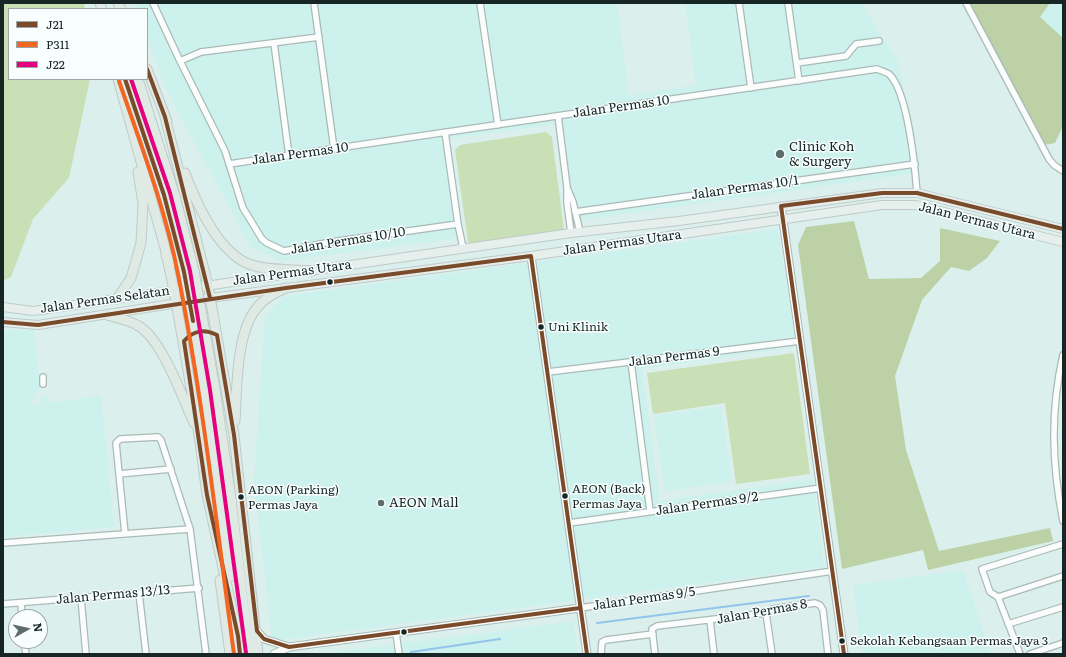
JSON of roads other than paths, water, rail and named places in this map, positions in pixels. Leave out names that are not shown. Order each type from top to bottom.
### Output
[{"type":"highway","points":[[148,71],[190,185],[210,225],[227,248],[237,258],[250,264],[312,271]]},
{"type":"highway","points":[[118,80],[166,256],[177,304],[199,435],[208,515],[220,581],[230,654]]},
{"type":"highway","points":[[125,80],[164,196],[184,272],[204,391],[240,654]]},
{"type":"highway","points":[[138,80],[175,196],[194,271],[215,389],[231,498],[248,654]]},
{"type":"highway","points":[[165,117],[199,247],[208,285],[217,335],[234,435],[258,654]]},
{"type":"highway","points":[[117,299],[131,278],[141,243],[143,204],[132,134]]},
{"type":"highway","points":[[166,256],[177,264],[188,265],[195,258],[199,247]]},
{"type":"highway","points":[[234,435],[238,375],[248,322],[256,309],[268,297],[286,288]]},
{"type":"highway","points":[[107,315],[137,325],[155,341],[165,359],[199,435]]},
{"type":"highway","points":[[184,341],[191,334],[200,330],[217,335]]},
{"type":"highway","points":[[207,496],[238,636]]},
{"type":"main road","name":"Jalan Permas Utara","points":[[208,285],[571,233],[679,221],[882,193],[917,194],[1063,230]]},
{"type":"main road","name":"Jalan Permas Utara","points":[[177,304],[210,298],[531,256],[882,205],[916,205],[1063,242]]},
{"type":"main road","points":[[679,221],[684,226],[682,234]]},
{"type":"main road","name":"Jalan Permas Selatan","points":[[3,307],[32,311],[208,285]]},
{"type":"main road","name":"Jalan Permas Selatan","points":[[3,322],[38,325],[177,304]]},
{"type":"street","name":"Jalan Permas 10/10","points":[[153,3],[225,151],[243,208],[262,239],[284,251],[331,242],[458,224]]},
{"type":"street","points":[[314,3],[334,149]]},
{"type":"street","points":[[480,3],[498,125]]},
{"type":"street","points":[[739,3],[751,88]]},
{"type":"street","points":[[788,3],[799,81]]},
{"type":"street","points":[[966,3],[1049,159],[1063,172]]},
{"type":"street","points":[[180,61],[201,52],[319,38]]},
{"type":"street","points":[[796,63],[846,56],[856,44],[879,41]]},
{"type":"street","points":[[274,44],[289,156]]},
{"type":"street","name":"Jalan Permas 10","points":[[229,164],[878,69],[888,74],[896,84],[906,116],[915,164],[917,194]]},
{"type":"street","points":[[558,116],[567,187],[580,232]]},
{"type":"street","points":[[445,132],[458,224],[463,248]]},
{"type":"street","name":"Jalan Permas 10/1","points":[[575,212],[915,164]]},
{"type":"street","points":[[567,187],[566,203],[571,233]]},
{"type":"street","points":[[781,206],[844,654]]},
{"type":"street","points":[[531,256],[587,654]]},
{"type":"street","name":"Jalan Permas 9","points":[[548,372],[800,342]]},
{"type":"street","points":[[1063,355],[1055,406],[1054,445],[1055,476],[1063,519]]},
{"type":"street","points":[[631,362],[650,512]]},
{"type":"street","points":[[43,377],[43,384]]},
{"type":"street","points":[[125,534],[116,444],[117,441],[120,439],[158,437],[161,440],[190,529],[199,588],[206,654]]},
{"type":"street","points":[[119,474],[170,469]]},
{"type":"street","name":"Jalan Permas 9/2","points":[[569,523],[821,488]]},
{"type":"street","points":[[3,543],[190,529]]},
{"type":"street","points":[[1020,654],[998,597],[990,592],[982,569],[1063,544]]},
{"type":"street","name":"Jalan Permas 9/5","points":[[274,654],[289,647],[580,608],[833,570]]},
{"type":"street","points":[[998,597],[1063,576]]},
{"type":"street","name":"Jalan Permas 13/13","points":[[3,604],[199,588]]},
{"type":"street","points":[[139,593],[146,654]]},
{"type":"street","points":[[81,598],[86,654]]},
{"type":"street","points":[[21,603],[21,609]]},
{"type":"street","name":"Jalan Permas 8","points":[[653,634],[654,627],[766,614],[772,609],[815,603],[820,605],[823,610],[828,654]]},
{"type":"street","points":[[1008,624],[1063,607]]},
{"type":"street","points":[[766,614],[772,654]]},
{"type":"street","points":[[710,620],[714,654]]},
{"type":"street","name":"Jalan Permas 9/5","points":[[256,631],[264,639],[289,647]]},
{"type":"street","points":[[396,633],[399,654]]},
{"type":"street","points":[[602,654],[602,642],[606,640],[653,634],[655,654]]},
{"type":"street","points":[[1030,654],[1063,643]]},
{"type":"waterway","points":[[597,623],[809,596]]},
{"type":"waterway","points":[[411,652],[500,639]]},
{"type":"place","name":"Clinic Koh & Surgery","points":[[780,154]]},
{"type":"place","name":"Uni Klinik","points":[[541,327]]},
{"type":"place","name":"AEON (Back) Permas Jaya","points":[[565,496]]},
{"type":"place","name":"AEON (Parking) Permas Jaya","points":[[241,497]]},
{"type":"place","name":"AEON Mall","points":[[381,503]]},
{"type":"place","name":"Sekolah Kebangsaan Permas Jaya 3","points":[[842,641]]}]
